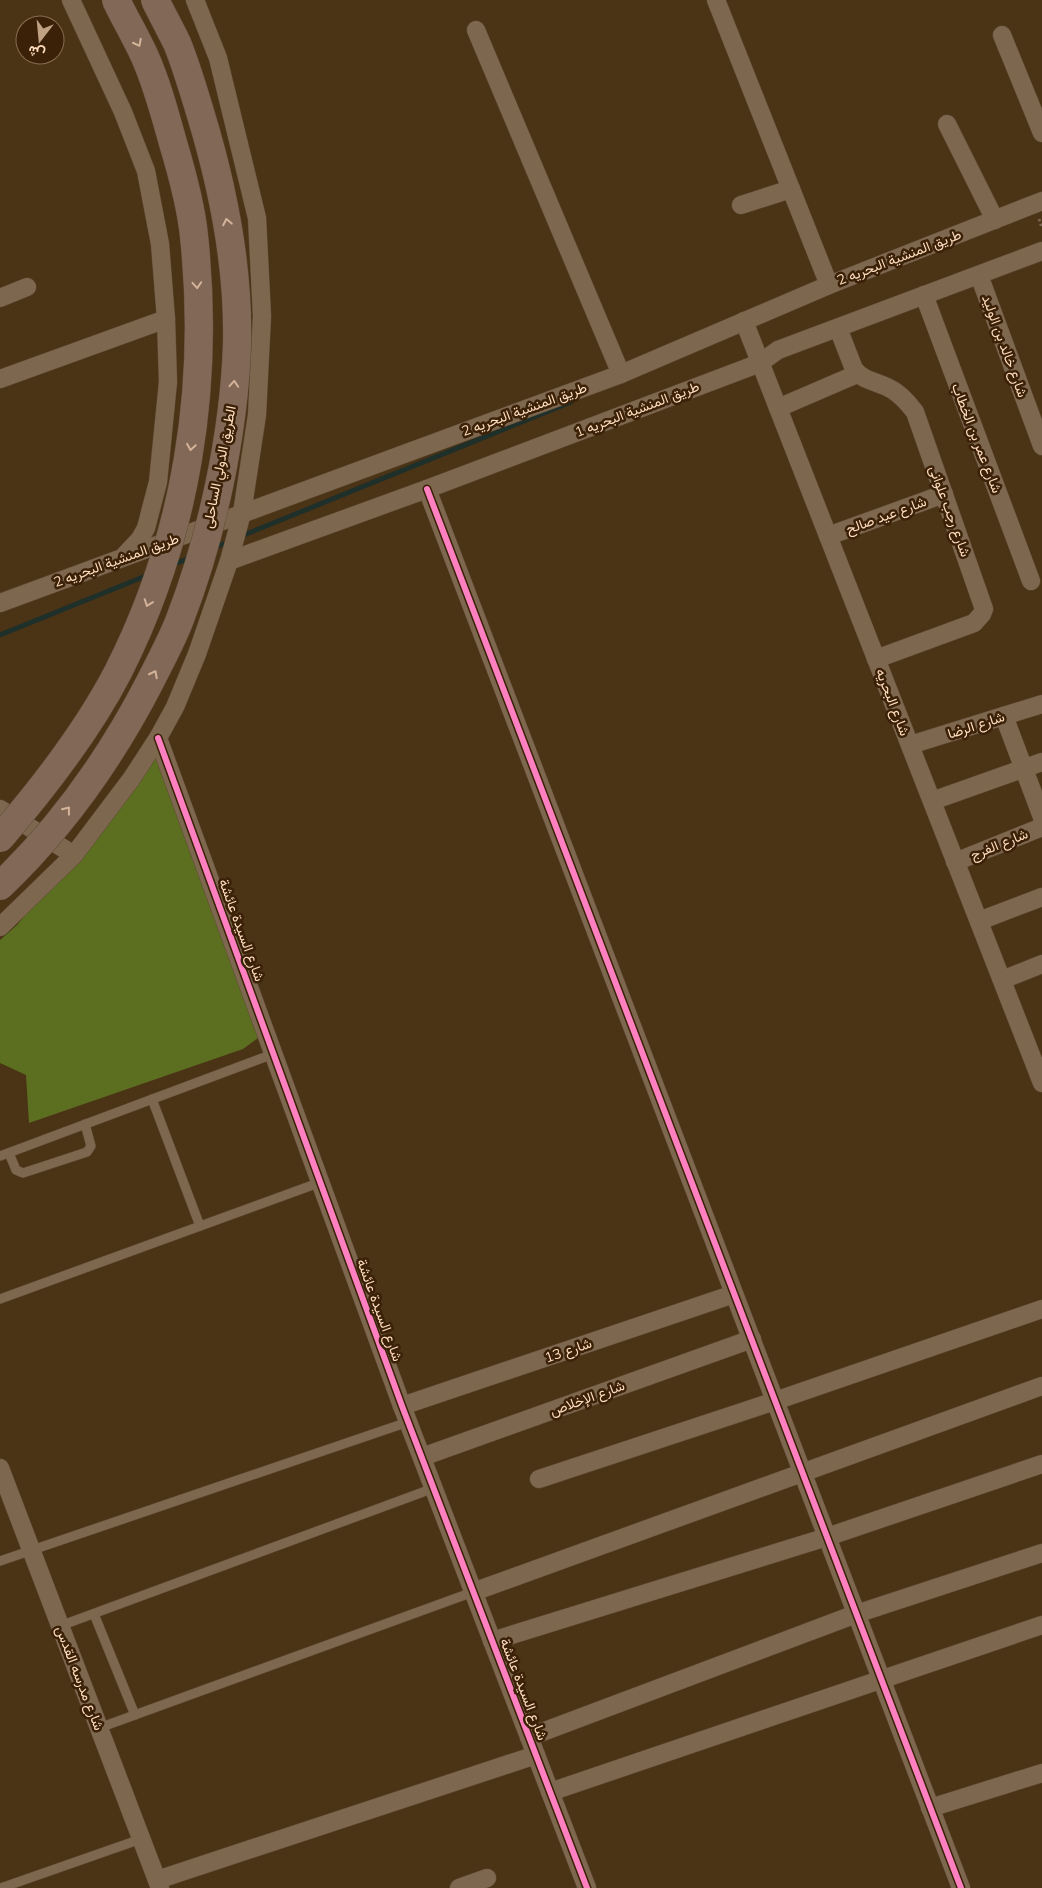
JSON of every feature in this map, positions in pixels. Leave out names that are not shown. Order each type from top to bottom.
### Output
[{"type":"main road","points":[[0,838],[24,810],[87,726],[118,673],[137,632],[164,560],[181,504],[192,438],[198,393],[200,347],[194,234],[180,166],[166,116],[145,58],[116,0]]},
{"type":"main road","name":"الطريق الدولي الساحلى","points":[[0,886],[53,829],[116,745],[169,645],[180,618],[215,504],[226,445],[233,396],[237,345],[236,302],[228,227],[214,157],[196,101],[177,45],[155,0]]},
{"type":"street","points":[[71,0],[123,112],[146,172],[160,244],[166,319],[168,382],[158,482],[146,528],[140,538],[123,556]]},
{"type":"street","points":[[0,927],[74,855],[132,778],[158,738],[175,708],[198,654],[229,561],[242,513],[257,415],[262,316],[257,218],[218,58],[195,0]]},
{"type":"street","points":[[716,0],[829,285]]},
{"type":"street","points":[[476,30],[621,374]]},
{"type":"street","points":[[1002,36],[1036,101],[1042,133]]},
{"type":"street","points":[[947,124],[996,220]]},
{"type":"street","points":[[740,205],[791,189]]},
{"type":"street","name":"طريق المنشية البحريه 2","points":[[0,603],[123,556],[621,374],[829,285],[1042,201]]},
{"type":"street","name":"طريق المنشية البحريه 1","points":[[229,561],[427,489],[760,362],[778,350],[1042,251]]},
{"type":"street","name":"شارع خالد بن الوليد","points":[[979,275],[1042,446]]},
{"type":"street","points":[[0,298],[28,287]]},
{"type":"street","name":"شارع عمر بن الخطاب","points":[[924,295],[1031,580]]},
{"type":"street","points":[[0,380],[166,319]]},
{"type":"street","name":"شارع البحريه","points":[[744,321],[1002,980],[1035,1042],[1042,1083]]},
{"type":"street","points":[[778,408],[857,374],[838,328]]},
{"type":"street","name":"شارع رجب علوانى","points":[[857,374],[867,380],[892,389],[912,408],[982,602],[982,614],[974,623],[876,658]]},
{"type":"street","points":[[427,489],[960,1888]]},
{"type":"street","name":"شارع عيد صالح","points":[[828,536],[944,494]]},
{"type":"street","name":"شارع الرضا","points":[[910,745],[1042,704]]},
{"type":"street","points":[[1004,716],[1042,817]]},
{"type":"street","name":"شارع السيدة عائشة","points":[[158,738],[405,1414],[587,1888]]},
{"type":"street","points":[[932,801],[1042,762]]},
{"type":"street","points":[[0,809],[74,855]]},
{"type":"street","name":"شارع الفرج","points":[[955,862],[1042,827]]},
{"type":"street","points":[[979,921],[1042,897]]},
{"type":"street","points":[[1002,980],[1042,964]]},
{"type":"street","name":"شارع 13","points":[[405,1414],[734,1294]]},
{"type":"street","points":[[539,1479],[775,1401],[1042,1308]]},
{"type":"street","name":"شارع الإخلاص","points":[[422,1457],[752,1339]]},
{"type":"street","points":[[473,1592],[1042,1386]]},
{"type":"street","points":[[492,1641],[827,1536],[1042,1464]]},
{"type":"street","name":"شارع مدرسه القدس","points":[[0,1468],[158,1884]]},
{"type":"street","points":[[529,1737],[856,1614],[1042,1553]]},
{"type":"street","points":[[550,1792],[1042,1625]]},
{"type":"street","points":[[158,1884],[536,1755]]},
{"type":"street","points":[[930,1808],[1042,1773]]},
{"type":"street","points":[[459,1888],[487,1878]]},
{"type":"lane","points":[[85,1124],[91,1146],[87,1152],[24,1174],[16,1170],[4,1154],[152,1099],[274,1054]]},
{"type":"lane","points":[[152,1099],[200,1226]]},
{"type":"lane","points":[[0,1298],[320,1182]]},
{"type":"lane","points":[[0,1561],[405,1414]]},
{"type":"lane","points":[[60,1626],[434,1488]]},
{"type":"lane","points":[[99,1728],[473,1592]]},
{"type":"lane","points":[[94,1614],[135,1715]]},
{"type":"lane","points":[[2,1888],[141,1839]]},
{"type":"green space","points":[[156,757],[258,1038],[243,1049],[29,1123],[26,1075],[0,1063],[0,940],[17,925]]},
{"type":"waterway","points":[[239,537],[571,402]]},
{"type":"waterway","points":[[213,548],[231,541]]},
{"type":"waterway","points":[[172,565],[192,557]]},
{"type":"waterway","points":[[0,635],[148,575]]},
{"type":"cycle path","points":[[427,489],[961,1888]]},
{"type":"cycle path","points":[[158,738],[402,1406],[587,1888]]}]
